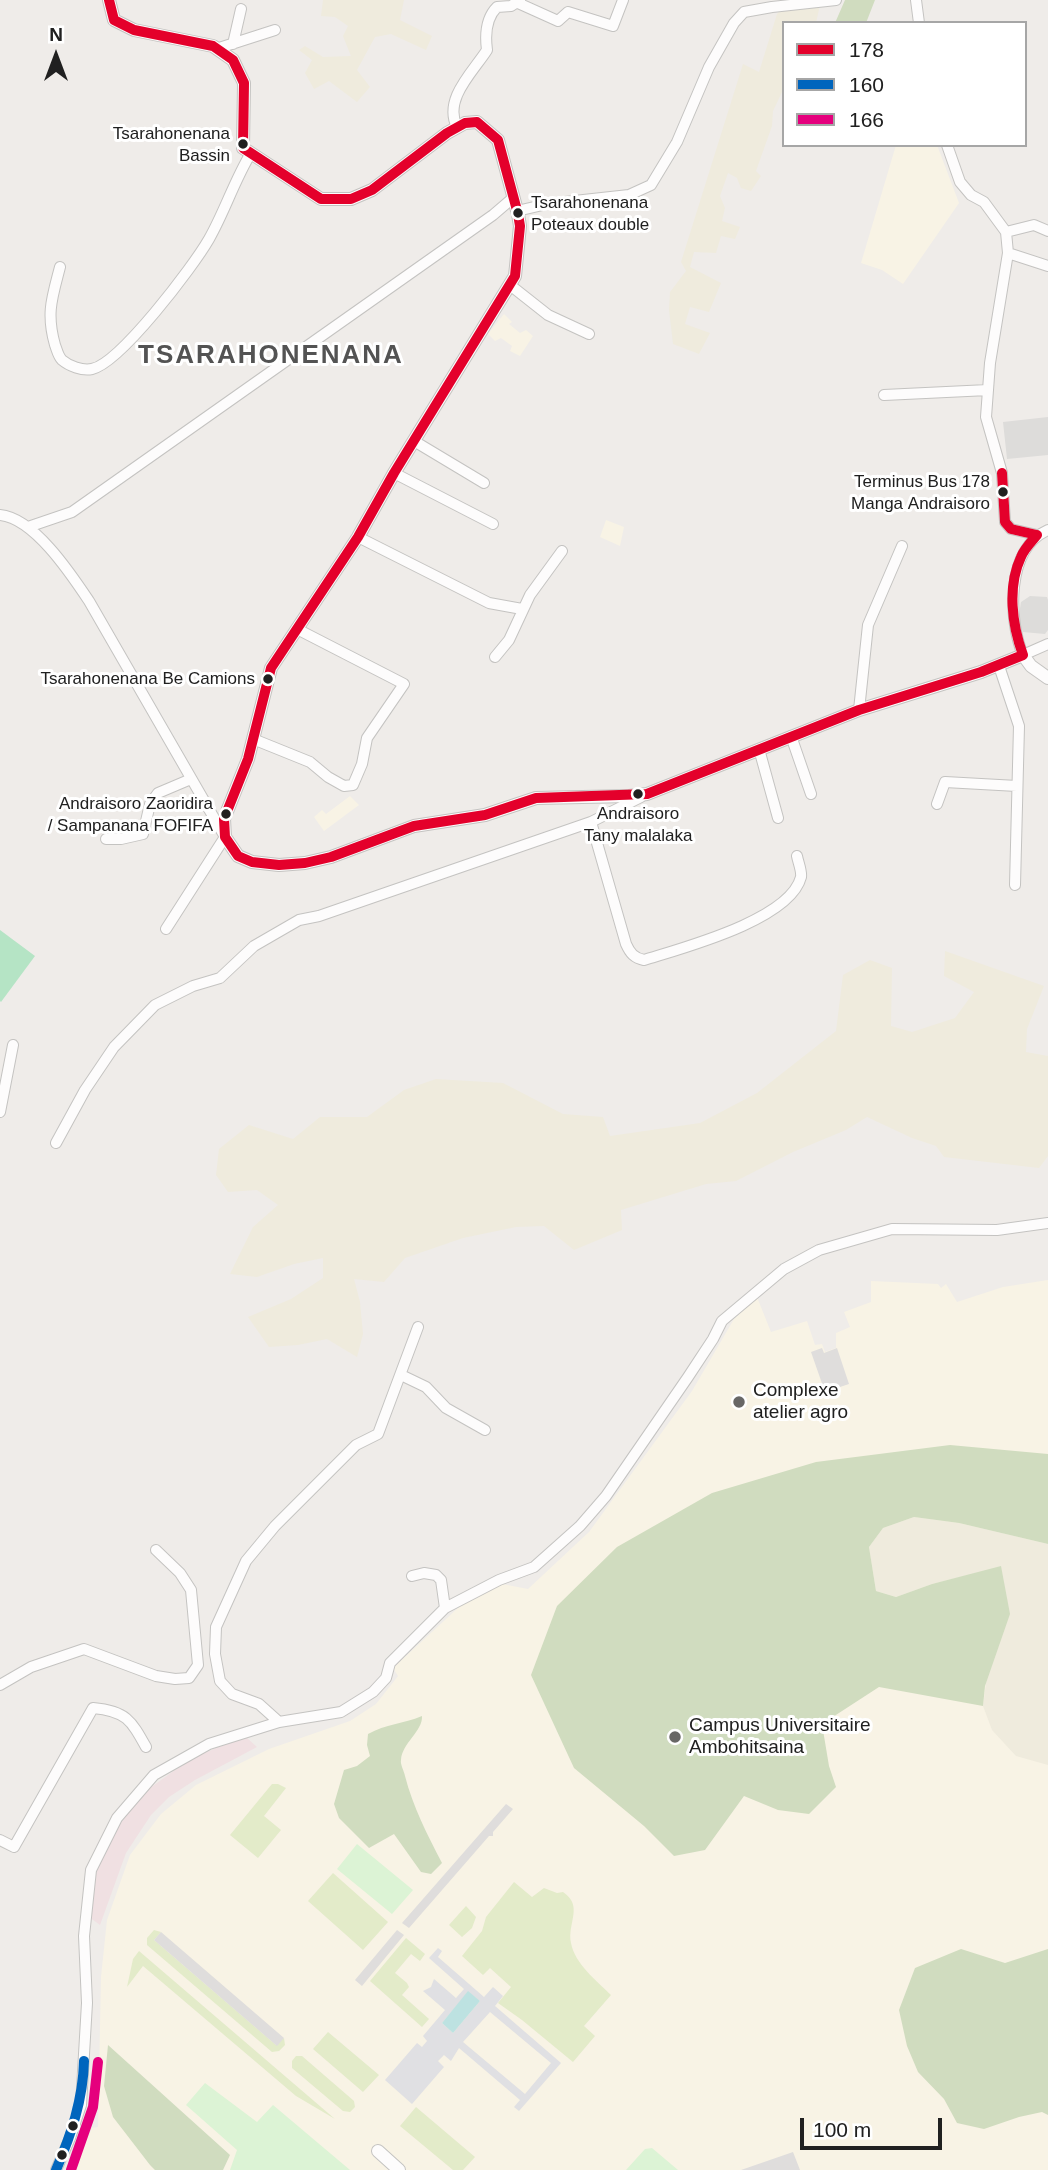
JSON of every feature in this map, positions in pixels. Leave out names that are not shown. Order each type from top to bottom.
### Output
[{"type":"street","points":[[109,0],[114,20],[134,30],[219,48],[275,30]]},
{"type":"street","points":[[457,127],[453,114],[454,105],[466,79],[487,50],[490,14],[497,7],[519,1],[558,21],[568,12],[613,26],[623,0]]},
{"type":"street","points":[[517,211],[547,204],[629,195],[651,185],[677,142],[709,67],[734,23],[744,12],[772,6],[836,0]]},
{"type":"street","points":[[916,0],[919,21]]},
{"type":"street","points":[[233,44],[241,9]]},
{"type":"street","points":[[166,929],[225,837],[224,819],[248,759],[271,668],[358,537],[394,473],[510,285],[515,276],[520,226],[498,139],[477,122],[468,121],[457,127],[414,156],[372,190],[351,199],[321,199],[243,148],[244,83],[233,60],[219,48]]},
{"type":"street","points":[[948,147],[960,182],[971,195],[984,202],[1006,232],[1008,253],[986,417],[1002,473],[1005,522],[1011,529],[1043,533]]},
{"type":"street","points":[[60,267],[49,322],[58,354],[76,367],[93,369],[103,364],[134,334],[190,270],[219,219],[237,177],[251,153]]},
{"type":"street","points":[[28,527],[72,512],[353,316],[514,197]]},
{"type":"street","points":[[1006,232],[1034,226],[1048,231]]},
{"type":"street","points":[[1008,253],[1048,266]]},
{"type":"street","points":[[510,285],[548,315],[589,334]]},
{"type":"street","points":[[884,395],[988,390]]},
{"type":"street","points":[[414,441],[484,483]]},
{"type":"street","points":[[394,473],[493,524]]},
{"type":"street","points":[[0,515],[8,516],[28,527],[68,570],[238,856],[252,862],[293,864],[331,857],[414,826],[485,815],[536,798],[647,794]]},
{"type":"street","points":[[1043,533],[1019,560],[1012,612],[1016,637],[1023,655],[1031,666],[1048,678]]},
{"type":"street","points":[[358,537],[489,603],[522,609]]},
{"type":"street","points":[[859,710],[868,625],[902,546]]},
{"type":"street","points":[[495,657],[509,640],[522,609],[562,551]]},
{"type":"street","points":[[253,739],[310,762],[344,786],[353,785],[362,764],[367,738],[404,684],[297,629]]},
{"type":"street","points":[[57,1143],[85,1090],[114,1047],[155,1005],[193,986],[220,978],[254,946],[299,920],[319,916],[591,822],[647,794],[791,736],[859,710],[917,694],[999,666],[1048,644]]},
{"type":"street","points":[[999,666],[1019,726],[1015,886]]},
{"type":"street","points":[[791,736],[811,794]]},
{"type":"street","points":[[759,749],[778,818]]},
{"type":"street","points":[[106,839],[143,834],[150,804],[158,793],[191,779]]},
{"type":"street","points":[[937,804],[945,782],[1017,786]]},
{"type":"street","points":[[591,822],[626,944],[632,955],[644,960],[747,925],[787,899],[802,875],[797,856]]},
{"type":"street","points":[[0,1112],[13,1045]]},
{"type":"street","points":[[56,2170],[80,2105],[88,2003],[84,1937],[91,1870],[117,1818],[154,1775],[209,1744],[279,1722],[341,1712],[373,1692],[386,1678],[390,1663],[445,1608],[470,1594],[534,1567],[580,1526],[606,1496],[695,1367],[722,1321],[784,1269],[819,1250],[892,1229],[996,1230],[1048,1223]]},
{"type":"street","points":[[279,1722],[259,1704],[232,1694],[220,1681],[215,1654],[216,1627],[246,1561],[275,1526],[356,1445],[378,1434],[418,1327]]},
{"type":"street","points":[[401,1375],[426,1387],[446,1408],[485,1430]]},
{"type":"street","points":[[0,1685],[31,1667],[84,1649],[156,1676],[190,1678],[198,1665],[191,1590],[180,1573],[156,1550]]},
{"type":"street","points":[[412,1576],[424,1573],[436,1575],[441,1580],[445,1608]]},
{"type":"street","points":[[0,1840],[14,1847],[93,1708],[114,1710],[132,1721],[146,1747]]},
{"type":"street","points":[[378,2151],[399,2170]]},
{"type":"shaded area","points":[[323,0],[404,0],[400,20],[432,36],[426,50],[391,34],[375,37],[357,70],[370,87],[357,102],[329,81],[314,89],[305,73],[312,60],[299,50],[305,46],[323,57],[351,56],[343,36],[348,26],[335,17],[321,16]]},
{"type":"shaded area","points":[[820,5],[816,21],[782,21],[782,92],[773,111],[772,126],[756,171],[761,176],[751,191],[741,188],[737,178],[728,173],[720,196],[725,208],[722,221],[740,227],[735,239],[721,236],[716,253],[694,252],[690,267],[721,283],[709,312],[690,307],[685,324],[710,333],[699,354],[673,344],[670,292],[686,271],[681,262],[743,64],[759,72],[777,14],[782,8]]},
{"type":"shaded area","points":[[895,147],[938,147],[959,203],[903,284],[882,270],[861,263]]},
{"type":"shaded area","points":[[504,314],[512,322],[509,324],[520,333],[526,330],[533,336],[520,356],[510,351],[512,346],[501,338],[495,341],[488,334]]},
{"type":"shaded area","points":[[1048,417],[1048,455],[1007,459],[1003,422]]},
{"type":"shaded area","points":[[606,520],[624,527],[620,546],[600,537]]},
{"type":"shaded area","points":[[1030,596],[1047,597],[1048,630],[1045,634],[1023,632],[1018,621],[1021,602]]},
{"type":"shaded area","points":[[350,796],[359,805],[324,831],[314,817],[322,810],[326,814]]},
{"type":"shaded area","points":[[945,951],[1044,986],[1027,1029],[1026,1052],[1048,1056],[1048,1156],[1039,1168],[944,1157],[936,1146],[867,1117],[846,1130],[793,1152],[736,1181],[706,1184],[621,1210],[622,1230],[574,1250],[544,1226],[516,1227],[463,1238],[405,1258],[384,1282],[354,1279],[360,1302],[363,1334],[357,1357],[327,1339],[269,1347],[248,1317],[291,1299],[323,1278],[323,1258],[294,1264],[257,1277],[230,1274],[253,1227],[278,1205],[257,1190],[228,1192],[216,1175],[219,1149],[249,1125],[293,1139],[320,1117],[367,1117],[404,1090],[436,1079],[503,1083],[563,1114],[603,1117],[610,1136],[700,1123],[757,1093],[836,1031],[843,975],[870,960],[892,968],[891,1026],[912,1032],[955,1018],[974,992],[944,976]]},
{"type":"shaded area","name":"Campus Universitaire Ambohitsaina","points":[[1048,1280],[1048,2170],[73,2170],[92,2128],[98,2127],[101,1977],[107,1920],[130,1855],[161,1814],[196,1785],[269,1749],[350,1721],[376,1704],[398,1676],[393,1668],[459,1607],[502,1584],[528,1589],[589,1532],[692,1391],[734,1319],[757,1297],[771,1332],[807,1321],[815,1345],[822,1344],[825,1352],[836,1348],[836,1333],[850,1327],[844,1312],[871,1302],[871,1281],[938,1284],[941,1288],[946,1284],[957,1302],[1003,1287]]},
{"type":"shaded area","points":[[822,1348],[824,1353],[837,1348],[849,1384],[825,1392],[811,1352]]},
{"type":"shaded area","points":[[914,1517],[959,1523],[1048,1544],[1048,1765],[1016,1756],[992,1730],[983,1706],[1001,1567],[932,1584],[896,1597],[876,1591],[869,1547],[883,1528]]},
{"type":"shaded area","points":[[246,1737],[257,1747],[195,1780],[169,1797],[151,1815],[126,1853],[100,1925],[89,1917],[96,1870],[108,1842],[127,1814],[150,1788],[186,1762]]},
{"type":"shaded area","points":[[506,1804],[513,1809],[493,1832],[493,1836],[489,1836],[409,1928],[402,1923]]},
{"type":"shaded area","points":[[397,1930],[404,1935],[362,1986],[355,1980]]},
{"type":"shaded area","points":[[161,1932],[284,2038],[277,2046],[154,1940]]},
{"type":"shaded area","points":[[438,1948],[442,1951],[438,1957],[484,1997],[493,1987],[503,1996],[495,2006],[561,2063],[519,2111],[514,2107],[520,2100],[459,2048],[451,2061],[444,2055],[438,2061],[444,2067],[412,2104],[385,2080],[417,2043],[422,2047],[427,2041],[423,2036],[445,2010],[423,1991],[431,1987],[434,1979],[456,1998],[464,1989],[429,1958]],"holes":[[[468,1992],[480,2001],[453,2033],[442,2023]],[[490,2012],[551,2063],[525,2094],[463,2042]]]},
{"type":"shaded area","points":[[793,2152],[800,2170],[741,2170]]},
{"type":"green space","points":[[845,0],[875,0],[867,21],[836,21]]},
{"type":"green space","points":[[0,930],[35,956],[1,1002],[0,1001]]},
{"type":"green space","points":[[950,1445],[1048,1454],[1048,1544],[959,1523],[914,1517],[883,1528],[869,1547],[876,1591],[896,1597],[932,1584],[1001,1566],[1010,1614],[985,1686],[983,1706],[879,1687],[822,1724],[829,1766],[836,1787],[809,1814],[778,1810],[744,1796],[705,1850],[674,1856],[644,1826],[574,1768],[531,1675],[557,1606],[617,1547],[712,1493],[816,1462]]},
{"type":"green space","points":[[422,1716],[419,1727],[402,1754],[401,1762],[416,1810],[442,1863],[431,1874],[421,1872],[394,1834],[369,1848],[339,1818],[334,1804],[344,1770],[357,1766],[370,1756],[368,1734]]},
{"type":"green space","points":[[272,1784],[286,1788],[264,1816],[281,1830],[258,1858],[230,1835]]},
{"type":"green space","points":[[357,1844],[413,1890],[392,1914],[337,1869]]},
{"type":"green space","points":[[333,1873],[388,1922],[363,1950],[308,1901]]},
{"type":"green space","points":[[514,1882],[532,1897],[544,1888],[557,1893],[563,1892],[569,1897],[574,1909],[570,1936],[573,1951],[587,1971],[611,1995],[584,2026],[595,2036],[573,2062],[498,2003],[511,1987],[490,1968],[483,1975],[462,1956],[482,1931],[486,1917]]},
{"type":"green space","points":[[466,1906],[476,1917],[472,1928],[462,1937],[449,1925]]},
{"type":"green space","points":[[154,1930],[161,1932],[154,1940],[276,2045],[284,2038],[285,2045],[279,2051],[272,2052],[147,1945],[147,1938]]},
{"type":"green space","points":[[406,1938],[425,1954],[420,1961],[411,1954],[395,1973],[409,1987],[402,1995],[429,2019],[422,2027],[370,1981]]},
{"type":"green space","points":[[961,1949],[1005,1963],[1048,1949],[1048,2115],[1042,2112],[1019,2117],[984,2129],[957,2123],[944,2099],[918,2072],[907,2046],[899,2010],[915,1968]]},
{"type":"green space","points":[[139,1951],[335,2119],[296,2096],[143,1966],[127,1987],[133,1959]]},
{"type":"green space","points":[[328,2032],[379,2075],[363,2092],[313,2049]]},
{"type":"green space","points":[[108,2045],[230,2155],[223,2170],[155,2170],[150,2165],[113,2117],[104,2086]]},
{"type":"green space","points":[[296,2056],[302,2056],[354,2101],[355,2107],[350,2112],[343,2111],[292,2068],[292,2061]]},
{"type":"green space","points":[[205,2083],[257,2122],[273,2105],[350,2170],[230,2170],[237,2150],[186,2105]]},
{"type":"green space","points":[[416,2107],[475,2157],[463,2170],[453,2170],[400,2126]]},
{"type":"green space","points":[[652,2148],[678,2170],[626,2170],[645,2149]]},
{"type":"water","points":[[468,1991],[480,2001],[453,2033],[442,2023]]},
{"type":"transit line","name":"178","points":[[109,0],[114,20],[134,30],[213,46],[233,60],[244,83],[243,148],[321,199],[351,199],[372,190],[447,133],[465,123],[477,122],[498,140],[520,226],[515,276],[394,473],[358,537],[271,668],[248,759],[224,819],[225,837],[238,856],[252,862],[279,865],[305,863],[331,857],[414,826],[485,815],[536,798],[647,794],[859,710],[981,672],[1023,655]]},
{"type":"transit line","name":"178","points":[[1002,473],[1005,522],[1011,529],[1037,535]]},
{"type":"transit line","name":"178","points":[[1023,655],[1014,619],[1014,581],[1022,554],[1037,535]]},
{"type":"transit line","name":"160","points":[[56,2170],[75,2117],[84,2061]]},
{"type":"transit line","name":"166","points":[[71,2170],[93,2107],[98,2062]]},
{"type":"place","name":"Tsarahonenana Bassin","points":[[243,144]]},
{"type":"place","name":"Tsarahonenana Poteaux double","points":[[518,213]]},
{"type":"place","name":"Terminus Bus 178 Manga Andraisoro","points":[[1003,492]]},
{"type":"place","name":"Tsarahonenana Be Camions","points":[[268,679]]},
{"type":"place","name":"Andraisoro Tany malalaka","points":[[638,794]]},
{"type":"place","name":"Andraisoro Zaoridira / Sampanana FOFIFA","points":[[226,814]]},
{"type":"place","name":"Complexe atelier agro","points":[[739,1402]]},
{"type":"place","name":"Campus Universitaire Ambohitsaina","points":[[675,1737]]},
{"type":"district","name":"TSARAHONENANA","points":[[271,356]]}]
